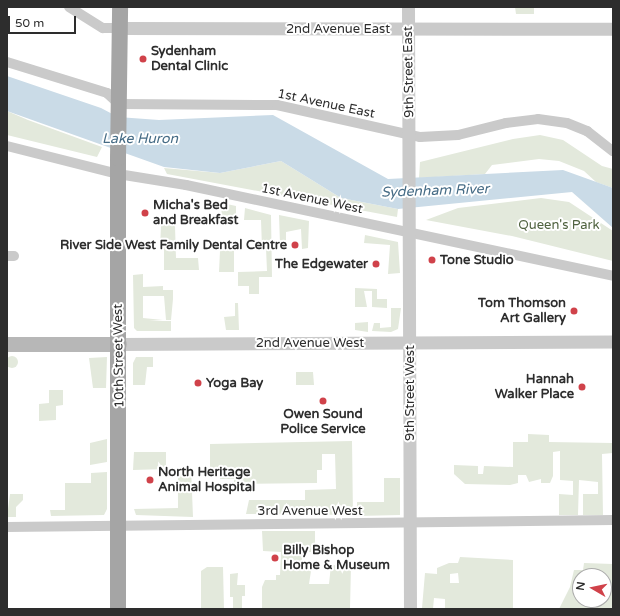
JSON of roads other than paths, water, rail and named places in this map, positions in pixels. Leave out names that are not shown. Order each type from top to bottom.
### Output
[{"type":"main road","name":"10th Street West","points":[[118,609],[118,111],[120,7]]},
{"type":"main road","name":"2nd Avenue West","points":[[7,344],[119,344]]},
{"type":"street","name":"2nd Avenue East","points":[[69,7],[103,28],[408,30],[613,29]]},
{"type":"street","name":"9th Street East","points":[[408,7],[410,136],[409,177]]},
{"type":"street","points":[[7,62],[107,93],[118,111]]},
{"type":"street","name":"1st Avenue East","points":[[118,111],[277,105],[410,136],[458,135],[506,123],[538,119],[567,123],[587,131],[613,151]]},
{"type":"street","name":"1st Avenue West","points":[[7,146],[118,174],[186,185],[409,234],[613,276]]},
{"type":"street","name":"9th Street West","points":[[409,177],[410,609]]},
{"type":"street","name":"2nd Avenue West","points":[[119,344],[613,341]]},
{"type":"street","name":"3rd Avenue West","points":[[7,527],[613,520]]},
{"type":"water","points":[[7,76],[101,108],[118,117],[159,120],[273,115],[388,179],[563,170],[613,188],[613,228],[572,192],[398,209],[341,198],[281,161],[220,173],[164,167],[7,111]]},
{"type":"place","name":"Sydenham Dental Clinic","points":[[143,59]]},
{"type":"place","name":"Micha's Bed and Breakfast","points":[[145,213]]},
{"type":"place","name":"River Side West Family Dental Centre","points":[[295,245]]},
{"type":"place","name":"Tone Studio","points":[[432,260]]},
{"type":"place","name":"The Edgewater","points":[[376,264]]},
{"type":"place","name":"Tom Thomson Art Gallery","points":[[574,311]]},
{"type":"place","name":"Yoga Bay","points":[[198,383]]},
{"type":"place","name":"Hannah Walker Place","points":[[582,387]]},
{"type":"place","name":"Owen Sound Police Service","points":[[323,401]]},
{"type":"place","name":"North Heritage Animal Hospital","points":[[150,480]]},
{"type":"place","name":"Billy Bishop Home & Museum","points":[[275,558]]},
{"type":"water label","name":"Lake Huron","points":[[140,139]]},
{"type":"water label","name":"Sydenham River","points":[[435,191]]},
{"type":"park label","name":"Queen's Park","points":[[559,225]]}]
